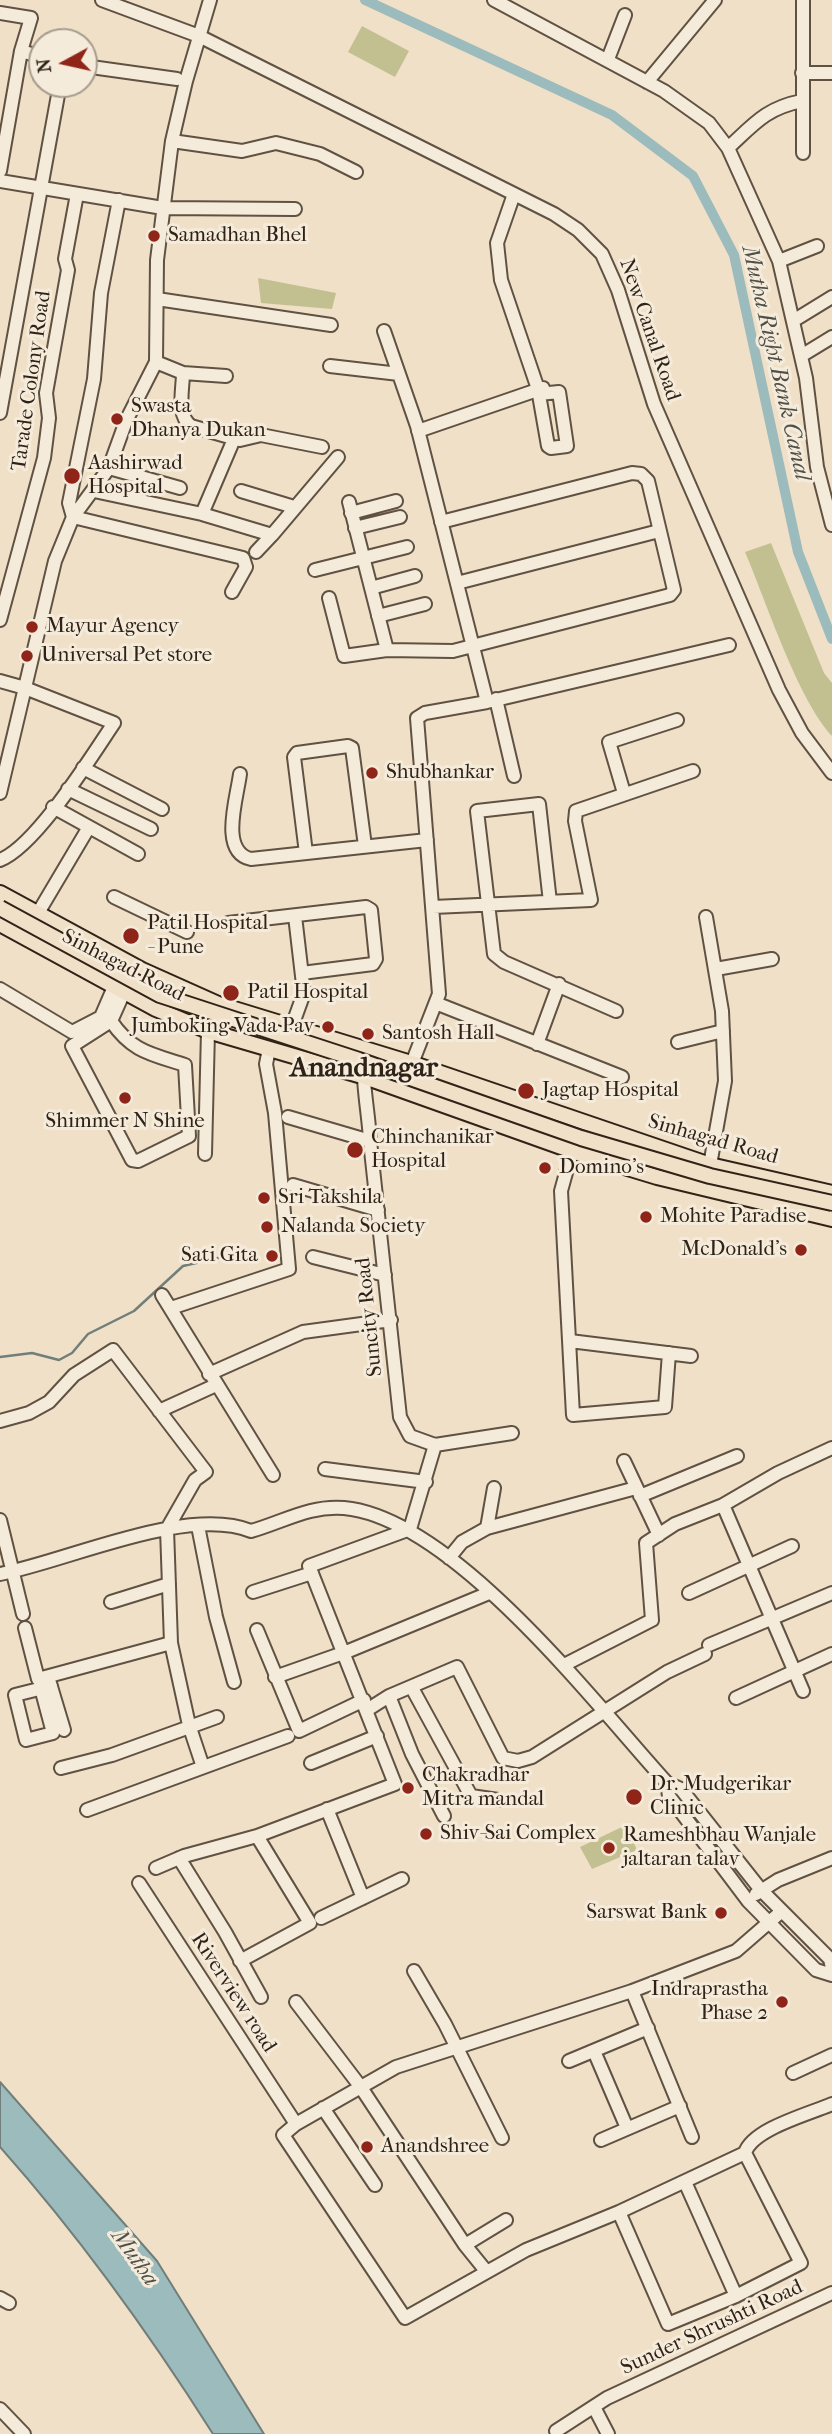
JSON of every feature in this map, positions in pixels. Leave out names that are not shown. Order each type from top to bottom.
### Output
[{"type":"main road","name":"Sinhagad Road","points":[[0,893],[169,983],[218,1004],[291,1029],[411,1063],[710,1165],[832,1193]]},
{"type":"main road","points":[[0,908],[160,995],[359,1060],[581,1138],[710,1176],[832,1203]]},
{"type":"main road","points":[[0,916],[159,1001],[212,1023],[447,1097],[655,1168],[832,1210]]},
{"type":"main road","name":"Sinhagad Road","points":[[0,924],[119,989],[208,1031],[362,1076],[572,1151],[657,1177],[832,1219]]},
{"type":"street","name":"New Canal Road","points":[[102,0],[199,36],[514,194],[578,230],[601,254],[618,290],[654,404],[779,690],[802,733],[832,773]]},
{"type":"street","points":[[1,784],[55,561],[73,517],[109,468],[126,421],[156,362],[156,260],[163,208],[173,141],[210,0]]},
{"type":"street","points":[[494,0],[517,4],[647,82],[709,123],[728,148],[779,261],[801,356],[817,467],[829,498],[832,526]]},
{"type":"street","points":[[647,82],[715,0]]},
{"type":"street","points":[[803,0],[803,153]]},
{"type":"street","points":[[0,13],[31,18],[21,51],[0,171]]},
{"type":"street","points":[[608,59],[625,15]]},
{"type":"street","points":[[21,51],[28,53]]},
{"type":"street","points":[[98,68],[177,79]]},
{"type":"street","points":[[802,73],[832,73]]},
{"type":"street","points":[[0,413],[57,98]]},
{"type":"street","points":[[728,148],[768,111],[778,106],[802,102]]},
{"type":"street","points":[[173,141],[242,151],[276,143],[320,154],[356,172]]},
{"type":"street","points":[[0,181],[163,208],[295,209]]},
{"type":"street","name":"Tarade Colony Road","points":[[0,621],[44,458],[49,418],[46,393],[68,270],[65,260],[77,194]]},
{"type":"street","points":[[514,194],[497,243],[501,280],[538,392]]},
{"type":"street","points":[[73,517],[69,499],[94,379],[100,303],[119,200]]},
{"type":"street","points":[[779,261],[817,246]]},
{"type":"street","points":[[793,321],[832,297]]},
{"type":"street","points":[[157,299],[331,325]]},
{"type":"street","points":[[384,331],[418,431],[472,646],[492,701],[514,776]]},
{"type":"street","points":[[801,356],[832,337]]},
{"type":"street","points":[[156,362],[183,373],[226,376]]},
{"type":"street","points":[[330,366],[399,374]]},
{"type":"street","points":[[183,373],[182,409],[185,422],[234,439],[261,435],[322,447]]},
{"type":"street","points":[[418,431],[558,384]]},
{"type":"street","points":[[202,514],[234,439]]},
{"type":"street","points":[[256,552],[338,457]]},
{"type":"street","points":[[109,468],[180,488]]},
{"type":"street","points":[[329,598],[344,656],[387,650],[453,651],[670,595],[674,590],[648,481],[641,474],[632,473],[441,522]]},
{"type":"street","points":[[94,491],[202,514],[272,535]]},
{"type":"street","points":[[241,491],[294,507]]},
{"type":"street","points":[[387,650],[350,508],[396,501]]},
{"type":"street","points":[[73,517],[243,558],[246,567],[232,592]]},
{"type":"street","points":[[355,528],[400,517]]},
{"type":"street","points":[[457,583],[659,531]]},
{"type":"street","points":[[316,570],[407,547]]},
{"type":"street","points":[[370,587],[415,576]]},
{"type":"street","points":[[378,616],[425,604]]},
{"type":"street","points":[[403,1091],[411,1063],[438,1004],[433,907],[417,718],[425,713],[492,701],[729,645]]},
{"type":"street","points":[[0,681],[114,723],[68,789],[18,849],[0,860]]},
{"type":"street","points":[[624,793],[609,742],[677,720]]},
{"type":"street","points":[[306,853],[294,757],[298,753],[348,746],[352,748],[365,846]]},
{"type":"street","points":[[83,768],[162,809]]},
{"type":"street","points":[[433,907],[591,900],[575,821],[576,811],[693,771]]},
{"type":"street","points":[[240,774],[232,837],[235,851],[250,859],[427,840]]},
{"type":"street","points":[[68,789],[151,829]]},
{"type":"street","points":[[550,902],[539,804],[477,811],[494,954],[504,962],[617,1011]]},
{"type":"street","points":[[53,807],[138,854]]},
{"type":"street","points":[[38,913],[89,827]]},
{"type":"street","points":[[114,897],[187,932]]},
{"type":"street","points":[[228,923],[366,908],[373,914],[376,959],[373,964],[302,973]]},
{"type":"street","points":[[291,1029],[304,993],[295,916]]},
{"type":"street","points":[[706,917],[716,969],[725,1081],[710,1165]]},
{"type":"street","points":[[716,969],[772,959]]},
{"type":"street","points":[[537,1044],[559,984]]},
{"type":"street","points":[[0,989],[72,1032],[101,1017],[119,989]]},
{"type":"street","points":[[111,1021],[124,1041],[136,1049],[185,1065],[188,1136],[138,1161],[132,1160],[72,1046],[111,1021],[119,989]]},
{"type":"street","points":[[438,1004],[622,1077]]},
{"type":"street","points":[[205,1154],[208,1031]]},
{"type":"street","points":[[678,1042],[723,1031]]},
{"type":"street","points":[[171,1308],[289,1269],[275,1113],[266,1064],[269,1049]]},
{"type":"street","points":[[362,1076],[370,1051]]},
{"type":"street","name":"Suncity Road","points":[[362,1076],[369,1108],[370,1141],[400,1416],[407,1432],[413,1437],[435,1445]]},
{"type":"street","points":[[288,1116],[370,1141]]},
{"type":"street","points":[[572,1151],[561,1191],[573,1415],[665,1406],[669,1353]]},
{"type":"street","points":[[293,1185],[378,1210]]},
{"type":"street","points":[[313,1257],[385,1275]]},
{"type":"street","points":[[162,1295],[273,1475]]},
{"type":"street","points":[[159,1411],[303,1332],[391,1320]]},
{"type":"street","points":[[570,1341],[691,1356]]},
{"type":"street","points":[[0,1421],[29,1413],[49,1402],[74,1375],[113,1350],[206,1472],[195,1480],[167,1528],[171,1643],[189,1725],[203,1767]]},
{"type":"street","points":[[410,1529],[435,1445],[512,1433]]},
{"type":"street","points":[[564,1665],[652,1619],[646,1542],[675,1524],[723,1505],[778,1473],[832,1448]]},
{"type":"street","points":[[449,1558],[462,1542],[487,1528],[638,1492],[737,1456]]},
{"type":"street","points":[[624,1461],[659,1535]]},
{"type":"street","points":[[325,1469],[426,1482]]},
{"type":"street","points":[[487,1528],[494,1488]]},
{"type":"street","points":[[723,1505],[803,1691]]},
{"type":"street","points":[[6,1573],[167,1528],[233,1523],[251,1531],[318,1508],[346,1508],[410,1529],[449,1558],[564,1665],[667,1783],[681,1789],[761,1890],[830,1959],[832,1968]]},
{"type":"street","points":[[0,1520],[6,1573],[23,1614]]},
{"type":"street","points":[[198,1526],[216,1616],[234,1682]]},
{"type":"street","points":[[156,1868],[178,1858],[257,1836],[395,1784],[346,1652],[309,1566],[410,1529]]},
{"type":"street","points":[[688,1592],[792,1546]]},
{"type":"street","points":[[253,1592],[312,1573]]},
{"type":"street","points":[[111,1602],[169,1584]]},
{"type":"street","points":[[275,1677],[346,1652],[488,1593]]},
{"type":"street","points":[[257,1630],[299,1731],[412,1688],[457,1667],[503,1758],[508,1760],[532,1757],[604,1710],[707,1650],[772,1618],[832,1593]]},
{"type":"street","points":[[25,1628],[38,1679],[47,1684],[59,1726],[53,1732],[26,1740],[15,1695],[47,1684],[171,1643]]},
{"type":"street","points":[[736,1698],[796,1674],[832,1654]]},
{"type":"street","points":[[412,1688],[471,1796],[498,1800]]},
{"type":"street","points":[[389,1696],[412,1754],[443,1816]]},
{"type":"street","points":[[61,1768],[112,1755],[217,1717]]},
{"type":"street","points":[[87,1810],[288,1736]]},
{"type":"street","points":[[311,1763],[377,1736]]},
{"type":"street","points":[[667,1783],[669,1796],[748,1901],[816,1970],[832,1975]]},
{"type":"street","points":[[327,1809],[363,1898]]},
{"type":"street","points":[[240,1961],[310,1923],[257,1836]]},
{"type":"street","points":[[178,1858],[261,1997]]},
{"type":"street","points":[[748,1901],[761,1890],[832,1858]]},
{"type":"street","points":[[321,1918],[402,1879]]},
{"type":"street","name":"Riverview road","points":[[139,1883],[296,2124]]},
{"type":"street","points":[[782,1911],[736,1951],[632,1991],[396,2067],[359,2086],[296,2124],[283,2135],[405,2318],[526,2250],[685,2182],[745,2153],[749,2142],[759,2135],[832,2104]]},
{"type":"street","points":[[414,1970],[445,2024],[455,2050],[502,2138]]},
{"type":"street","points":[[632,1991],[692,2137]]},
{"type":"street","points":[[296,2003],[359,2086],[465,2245],[486,2271]]},
{"type":"street","points":[[569,2061],[648,2028]]},
{"type":"street","points":[[594,2051],[627,2128]]},
{"type":"street","points":[[793,2073],[832,2055]]},
{"type":"street","points":[[601,2140],[680,2106]]},
{"type":"street","points":[[323,2108],[375,2185]]},
{"type":"street","points":[[619,2212],[668,2324],[736,2296],[801,2263],[745,2153]]},
{"type":"street","points":[[685,2182],[736,2296]]},
{"type":"street","points":[[465,2245],[506,2220]]},
{"type":"street","name":"Sunder Shrushti Road","points":[[556,2431],[607,2398],[832,2293]]},
{"type":"street","points":[[594,2407],[608,2434]]},
{"type":"street","points":[[0,2409],[24,2434]]},
{"type":"shaded area","points":[[362,26],[409,51],[395,77],[348,52]]},
{"type":"shaded area","points":[[258,278],[336,293],[332,309],[261,303]]},
{"type":"shaded area","points":[[771,543],[824,673],[832,683],[832,736],[819,720],[795,675],[745,552]]},
{"type":"shaded area","name":"Rameshbhau Wanjale jaltaran talav","points":[[626,1825],[637,1850],[592,1869],[580,1847]]},
{"type":"water","name":"Mutha","points":[[0,2082],[157,2261],[264,2434],[213,2434],[112,2286],[0,2147]]},
{"type":"waterway","name":"Mutha Right Bank Canal","points":[[365,0],[612,115],[693,176],[734,255],[798,552],[832,639]]},
{"type":"waterway","points":[[0,1357],[32,1353],[59,1360],[72,1353],[88,1334],[134,1311],[183,1266],[244,1252]]},
{"type":"place","name":"Samadhan Bhel","points":[[154,236]]},
{"type":"place","name":"Swasta Dhanya Dukan","points":[[117,419]]},
{"type":"place","name":"Aashirwad Hospital","points":[[72,476]]},
{"type":"place","name":"Mayur Agency","points":[[32,627]]},
{"type":"place","name":"Universal Pet store","points":[[27,656]]},
{"type":"place","name":"Shubhankar","points":[[372,773]]},
{"type":"place","name":"Patil Hospital - Pune","points":[[131,936]]},
{"type":"place","name":"Patil Hospital","points":[[231,993]]},
{"type":"place","name":"Jumboking Vada Pav","points":[[328,1027]]},
{"type":"place","name":"Santosh Hall","points":[[368,1034]]},
{"type":"place","name":"Jagtap Hospital","points":[[526,1091]]},
{"type":"place","name":"Shimmer N Shine","points":[[125,1098]]},
{"type":"place","name":"Chinchanikar Hospital","points":[[355,1150]]},
{"type":"place","name":"Domino's","points":[[545,1168]]},
{"type":"place","name":"Sri Takshila","points":[[264,1198]]},
{"type":"place","name":"Mohite Paradise","points":[[646,1217]]},
{"type":"place","name":"Nalanda Society","points":[[267,1227]]},
{"type":"place","name":"McDonald's","points":[[801,1250]]},
{"type":"place","name":"Sati Gita","points":[[272,1256]]},
{"type":"place","name":"Chakradhar Mitra mandal","points":[[408,1788]]},
{"type":"place","name":"Dr. Mudgerikar Clinic","points":[[634,1797]]},
{"type":"place","name":"Shiv-Sai Complex","points":[[426,1834]]},
{"type":"place","name":"Rameshbhau Wanjale jaltaran talav","points":[[609,1848]]},
{"type":"place","name":"Sarswat Bank","points":[[721,1913]]},
{"type":"place","name":"Indraprastha Phase 2","points":[[782,2002]]},
{"type":"place","name":"Anandshree","points":[[367,2147]]},
{"type":"district","name":"Anandnagar","points":[[364,1069]]}]
